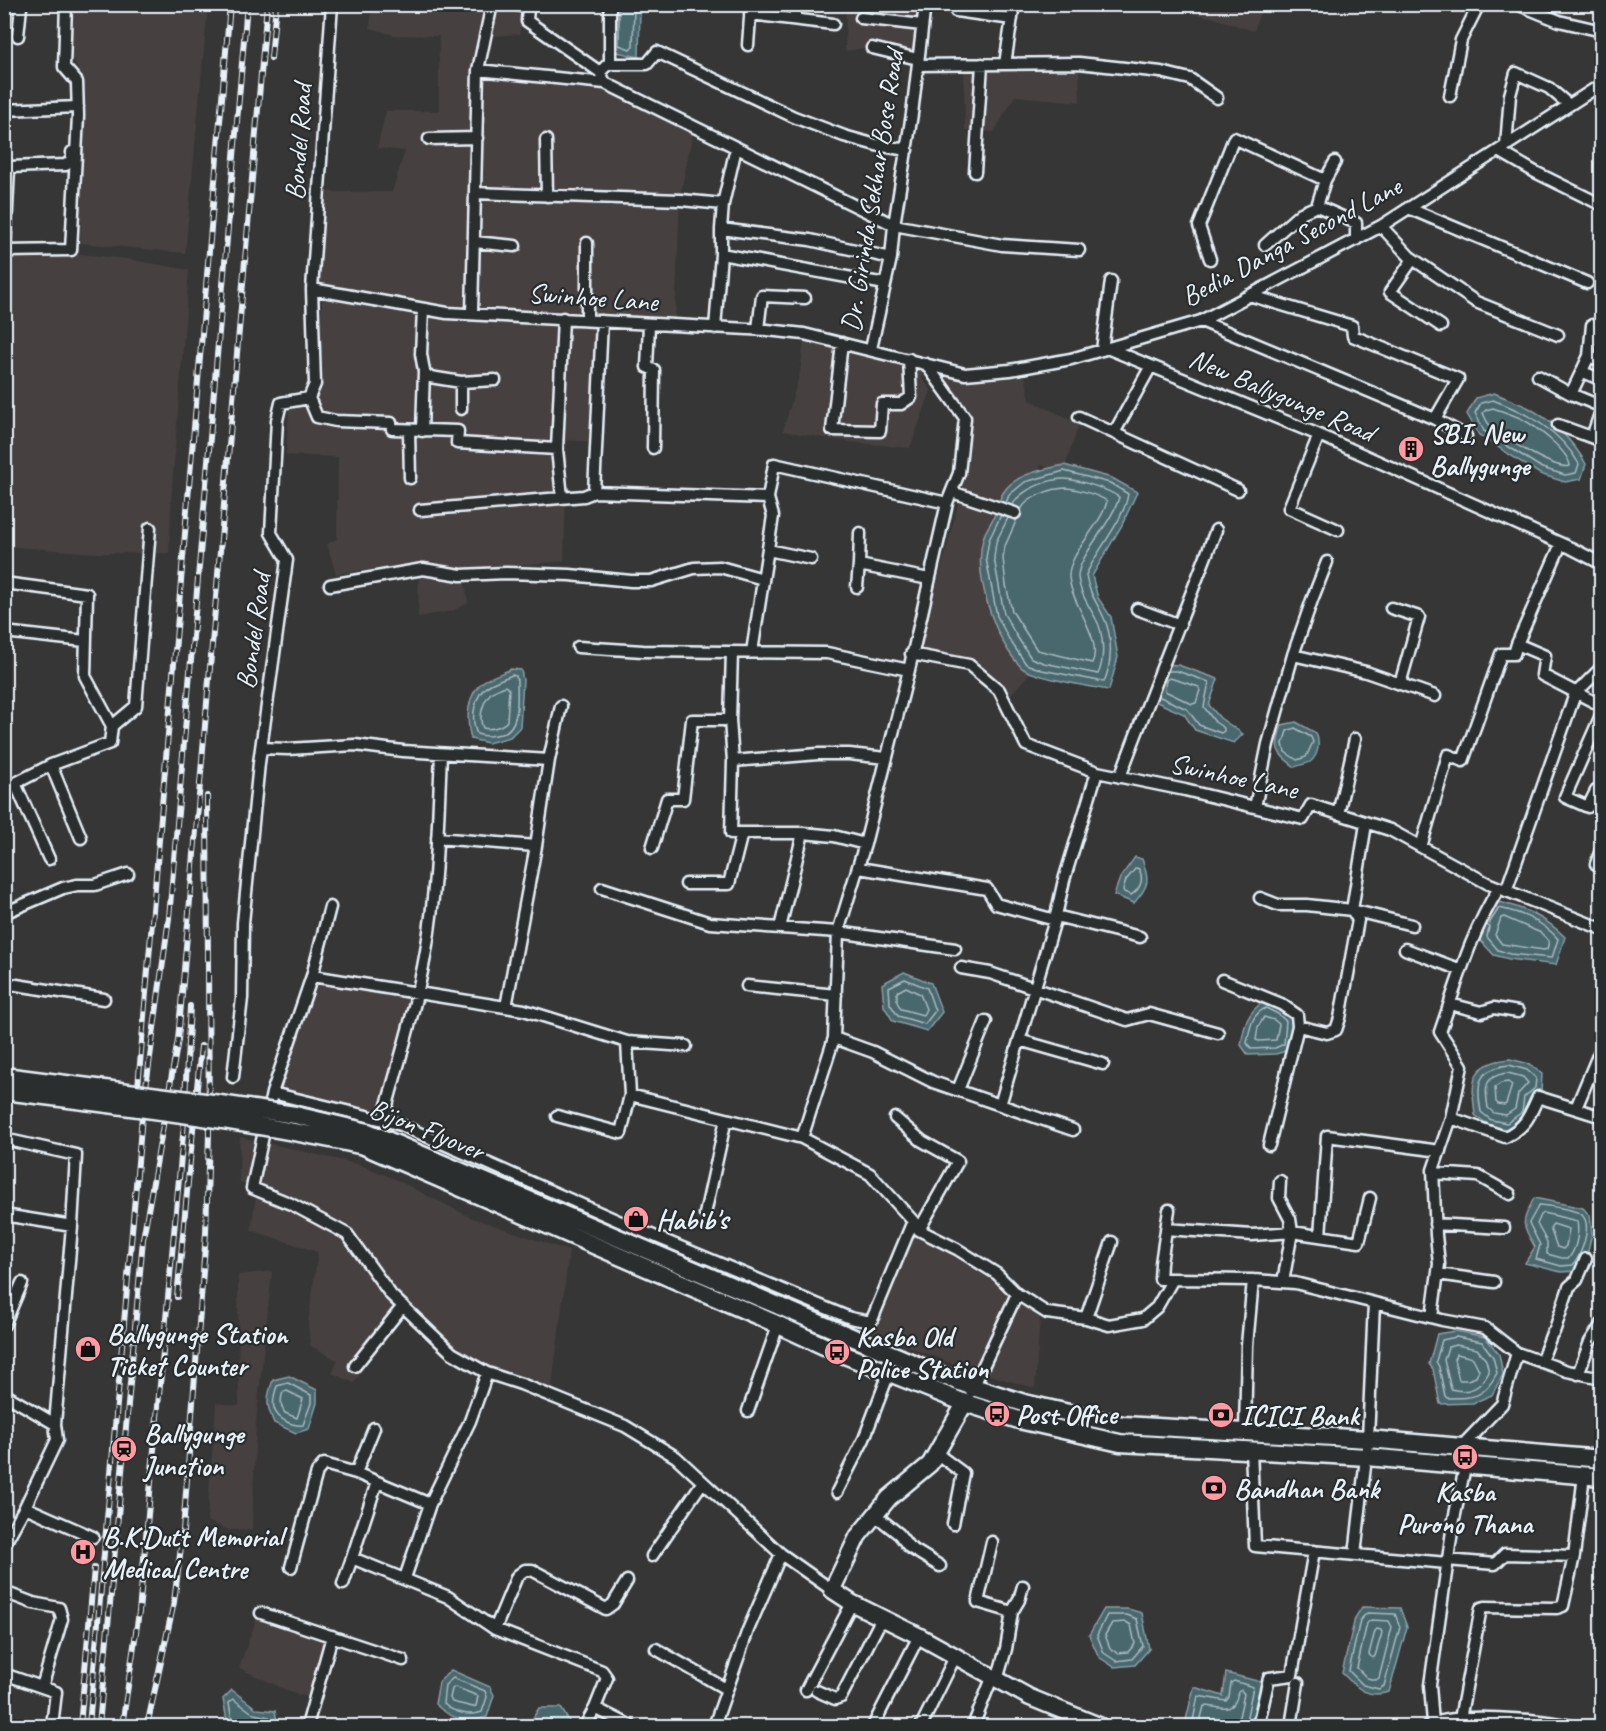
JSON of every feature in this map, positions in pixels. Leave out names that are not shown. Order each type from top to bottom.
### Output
[{"type":"main road","name":"Bijon Flyover","points":[[4,1076],[295,1115],[368,1132],[807,1319],[973,1387],[1024,1403],[1123,1425],[1368,1439],[1602,1459]]},
{"type":"main road","name":"Bijon Flyover","points":[[4,1091],[261,1125],[364,1146],[889,1373],[965,1403],[1019,1420],[1120,1443],[1367,1457],[1602,1477]]},
{"type":"main road","points":[[965,1403],[930,1464],[889,1497],[858,1536],[832,1590],[852,1603],[919,1636],[1029,1697],[1100,1726]]},
{"type":"street","points":[[66,4],[63,67],[77,82],[75,107],[72,155],[70,162],[66,165],[7,167],[5,250],[71,250],[75,107]]},
{"type":"street","name":"Bondel Road","points":[[233,1077],[242,998],[243,923],[261,748],[286,560],[271,533],[277,420],[281,403],[309,398],[315,384],[312,289],[332,4]]},
{"type":"street","points":[[472,313],[478,70],[492,4]]},
{"type":"street","points":[[514,4],[529,6],[527,21],[602,77],[736,147],[894,225],[1002,245],[1079,250]]},
{"type":"street","points":[[602,77],[610,64],[610,4]]},
{"type":"street","points":[[795,4],[795,19]]},
{"type":"street","name":"Dr. Girinda Sekhar Bose Road","points":[[871,349],[891,258],[925,4]]},
{"type":"street","points":[[955,4],[956,11],[1012,19]]},
{"type":"street","points":[[1005,64],[1014,4]]},
{"type":"street","points":[[1450,96],[1461,40],[1479,4]]},
{"type":"street","points":[[1517,4],[1558,21],[1602,31]]},
{"type":"street","points":[[4,6],[21,6],[18,36]]},
{"type":"street","points":[[748,45],[750,9],[795,19],[833,24]]},
{"type":"street","points":[[861,18],[922,25]]},
{"type":"street","points":[[872,48],[918,62],[1079,63],[1161,72],[1190,80],[1217,98]]},
{"type":"street","points":[[610,64],[647,64],[657,52],[794,117],[855,139],[907,150]]},
{"type":"street","points":[[975,172],[982,64]]},
{"type":"street","points":[[478,70],[602,77]]},
{"type":"street","points":[[1569,105],[1549,88],[1516,73],[1510,95],[1502,148],[1535,172],[1602,205]]},
{"type":"street","name":"Bedia Danga Second Lane","points":[[871,349],[965,374],[993,372],[1071,359],[1201,321],[1381,226],[1602,84]]},
{"type":"street","points":[[4,110],[75,107]]},
{"type":"street","points":[[429,139],[477,138]]},
{"type":"street","points":[[1210,259],[1199,226],[1234,138],[1325,180]]},
{"type":"street","points":[[546,140],[547,196]]},
{"type":"street","points":[[715,328],[723,204],[736,147]]},
{"type":"street","points":[[1317,206],[1325,180],[1335,162]]},
{"type":"street","points":[[475,193],[681,200],[723,204]]},
{"type":"street","points":[[1265,245],[1301,213],[1317,206],[1356,223],[1356,240]]},
{"type":"street","points":[[1408,208],[1587,283]]},
{"type":"street","points":[[1381,226],[1413,259],[1476,302],[1558,335]]},
{"type":"street","points":[[721,228],[810,240],[891,258]]},
{"type":"street","points":[[474,242],[515,246]]},
{"type":"street","points":[[587,243],[587,319]]},
{"type":"street","points":[[721,254],[885,284]]},
{"type":"street","points":[[1413,259],[1390,292],[1441,326]]},
{"type":"street","points":[[1104,349],[1111,281]]},
{"type":"street","name":"Swinhoe Lane","points":[[312,289],[447,313],[758,329],[804,334],[871,349]]},
{"type":"street","points":[[1249,295],[1352,326],[1353,336],[1458,379],[1435,419]]},
{"type":"street","points":[[758,329],[762,296],[805,298]]},
{"type":"street","points":[[422,431],[423,309]]},
{"type":"street","points":[[562,497],[557,449],[563,318]]},
{"type":"street","points":[[594,492],[602,321]]},
{"type":"street","points":[[1201,321],[1435,419],[1466,436]]},
{"type":"street","points":[[649,325],[647,367],[654,370],[653,448]]},
{"type":"street","points":[[1571,394],[1589,356],[1592,325]]},
{"type":"street","points":[[842,343],[832,430],[880,431],[882,404],[901,404],[912,397],[909,359]]},
{"type":"street","name":"New Ballygunge Road","points":[[1104,349],[1319,435],[1602,564]]},
{"type":"street","points":[[1589,356],[1602,361]]},
{"type":"street","points":[[802,1138],[834,1038],[838,932],[859,868],[909,670],[947,503],[959,473],[965,418],[926,364]]},
{"type":"street","points":[[1114,433],[1151,366]]},
{"type":"street","points":[[1583,372],[1602,380]]},
{"type":"street","points":[[424,376],[461,382],[495,380]]},
{"type":"street","points":[[1538,376],[1602,408],[1597,439],[1558,425]]},
{"type":"street","points":[[461,382],[461,409]]},
{"type":"street","points":[[309,398],[316,417],[336,421],[391,423],[392,429],[458,431],[457,443],[557,449]]},
{"type":"street","points":[[1079,417],[1238,490]]},
{"type":"street","points":[[409,430],[410,478]]},
{"type":"street","points":[[1319,435],[1288,508],[1338,530]]},
{"type":"street","points":[[752,652],[773,516],[768,498],[774,464],[947,503]]},
{"type":"street","points":[[420,510],[584,496],[594,492],[768,498]]},
{"type":"street","points":[[952,492],[1015,513]]},
{"type":"street","points":[[112,726],[136,706],[150,528]]},
{"type":"street","points":[[1120,777],[1216,530]]},
{"type":"street","points":[[857,587],[860,533]]},
{"type":"street","points":[[1421,847],[1448,755],[1463,761],[1501,654],[1514,654],[1561,544]]},
{"type":"street","points":[[768,550],[811,559]]},
{"type":"street","points":[[1256,807],[1268,744],[1293,655],[1328,562]]},
{"type":"street","points":[[859,565],[929,579]]},
{"type":"street","points":[[330,585],[423,569],[461,575],[506,573],[570,575],[651,581],[694,568],[720,567],[763,579]]},
{"type":"street","points":[[4,583],[87,594],[85,676],[112,726],[110,743],[51,765],[4,789]]},
{"type":"street","points":[[1391,608],[1419,617],[1400,684]]},
{"type":"street","points":[[1137,609],[1180,626]]},
{"type":"street","points":[[4,632],[85,641]]},
{"type":"street","points":[[1517,644],[1545,656],[1542,675],[1602,706]]},
{"type":"street","points":[[578,647],[643,651],[826,653],[909,670]]},
{"type":"street","points":[[732,652],[731,833],[803,833],[834,836],[865,844]]},
{"type":"street","name":"Swinhoe Lane","points":[[911,654],[969,665],[999,690],[1026,745],[1096,772],[1304,819],[1311,805],[1390,830],[1502,889],[1602,929]]},
{"type":"street","points":[[1293,655],[1366,672],[1435,696]]},
{"type":"street","points":[[1432,1317],[1439,1264],[1433,1170],[1451,1118],[1462,1066],[1440,1032],[1461,970],[1489,904],[1502,889],[1575,694],[1602,667]]},
{"type":"street","points":[[506,1007],[536,846],[549,760],[561,706]]},
{"type":"street","points":[[1602,713],[1565,797],[1588,807],[1596,791],[1602,793]]},
{"type":"street","points":[[652,848],[667,800],[684,800],[692,720],[730,720]]},
{"type":"street","points":[[1338,814],[1354,739]]},
{"type":"street","points":[[261,748],[288,749],[355,745],[441,754],[549,760]]},
{"type":"street","points":[[383,1120],[417,994],[426,948],[437,838],[441,754]]},
{"type":"street","points":[[733,761],[818,754],[849,754],[886,758]]},
{"type":"street","points":[[51,765],[81,838]]},
{"type":"street","points":[[1000,1105],[1096,772]]},
{"type":"street","points":[[15,783],[49,859]]},
{"type":"street","points":[[1298,1026],[1327,1033],[1336,1030],[1358,920],[1352,910],[1366,824]]},
{"type":"street","points":[[686,884],[729,885],[742,833]]},
{"type":"street","points":[[780,928],[803,833]]},
{"type":"street","points":[[437,838],[536,846]]},
{"type":"street","points":[[1602,848],[1596,864],[1602,867]]},
{"type":"street","points":[[859,868],[987,889],[996,904],[1140,937]]},
{"type":"street","points":[[4,913],[63,888],[95,885],[128,874]]},
{"type":"street","points":[[602,888],[710,923],[838,932],[955,950]]},
{"type":"street","points":[[1260,898],[1278,905],[1307,905],[1352,910],[1412,925]]},
{"type":"street","points":[[330,907],[312,976],[272,1093],[252,1188],[291,1204],[347,1234],[391,1295],[452,1353],[487,1373],[521,1384],[625,1426],[676,1457],[781,1554],[832,1590]]},
{"type":"street","points":[[1405,950],[1461,970]]},
{"type":"street","points":[[961,968],[990,973],[1127,1020],[1149,1014],[1218,1033]]},
{"type":"street","points":[[312,976],[524,1010],[627,1042],[686,1047]]},
{"type":"street","points":[[1222,980],[1290,1008],[1297,1015],[1298,1026],[1269,1145]]},
{"type":"street","points":[[4,983],[104,999]]},
{"type":"street","points":[[747,986],[836,995]]},
{"type":"street","points":[[1450,1004],[1481,1012],[1494,1008],[1518,1012]]},
{"type":"street","points":[[958,1090],[986,1021]]},
{"type":"street","points":[[834,1038],[873,1052],[933,1082],[1072,1130]]},
{"type":"street","points":[[1019,1040],[1103,1064]]},
{"type":"street","points":[[557,1116],[621,1133],[630,1095],[627,1042]]},
{"type":"street","points":[[1576,1108],[1602,1046]]},
{"type":"street","points":[[272,1093],[401,1125],[630,1226],[850,1318],[871,1322],[916,1225],[958,1161],[922,1141],[895,1118]]},
{"type":"street","points":[[630,1095],[802,1138],[870,1174],[916,1225],[997,1274],[1017,1294],[1047,1313],[1086,1318],[1109,1325],[1143,1319],[1157,1307],[1173,1279]]},
{"type":"street","points":[[1451,1118],[1505,1137],[1520,1130],[1538,1097],[1602,1117]]},
{"type":"street","points":[[705,1214],[726,1119]]},
{"type":"street","points":[[1320,1236],[1328,1136],[1440,1151]]},
{"type":"street","points":[[4,1139],[76,1155],[55,1424],[57,1440],[4,1545]]},
{"type":"street","points":[[1434,1173],[1478,1176],[1510,1194]]},
{"type":"street","points":[[1280,1181],[1280,1198],[1290,1219],[1292,1232],[1282,1282]]},
{"type":"street","points":[[1166,1229],[1252,1235],[1292,1232],[1359,1242],[1370,1198]]},
{"type":"street","points":[[1169,1210],[1160,1279],[1294,1282],[1485,1328],[1517,1353],[1578,1374],[1602,1378]]},
{"type":"street","points":[[4,1215],[72,1226]]},
{"type":"street","points":[[1435,1224],[1504,1228]]},
{"type":"street","points":[[1086,1318],[1112,1242]]},
{"type":"street","points":[[1541,1362],[1569,1287],[1576,1280],[1586,1259]]},
{"type":"street","points":[[1438,1274],[1494,1282]]},
{"type":"street","points":[[1245,1431],[1247,1345],[1253,1280]]},
{"type":"street","points":[[4,1324],[22,1283]]},
{"type":"street","points":[[965,1403],[1017,1294]]},
{"type":"street","points":[[1354,1555],[1367,1457],[1374,1303]]},
{"type":"street","points":[[355,1366],[403,1306]]},
{"type":"street","points":[[748,1410],[775,1324]]},
{"type":"street","points":[[1578,1374],[1590,1342],[1602,1324]]},
{"type":"street","points":[[1517,1353],[1502,1404],[1465,1447],[1465,1466],[1447,1562],[1430,1685],[1431,1725],[1460,1719],[1572,1726]]},
{"type":"street","points":[[405,1578],[430,1504],[470,1421],[487,1373]]},
{"type":"street","points":[[837,1491],[864,1439],[889,1373]]},
{"type":"street","points":[[4,1395],[55,1424]]},
{"type":"street","points":[[356,1473],[374,1428]]},
{"type":"street","points":[[1251,1449],[1255,1546],[1495,1564],[1505,1554],[1574,1556]]},
{"type":"street","points":[[936,1453],[963,1473],[953,1524]]},
{"type":"street","points":[[291,1567],[319,1468],[324,1464],[356,1473],[430,1504]]},
{"type":"street","points":[[1460,1719],[1481,1608],[1563,1606],[1574,1556],[1584,1476]]},
{"type":"street","points":[[343,1584],[377,1482]]},
{"type":"street","points":[[652,1556],[702,1483]]},
{"type":"street","points":[[25,1507],[93,1537]]},
{"type":"street","points":[[875,1515],[899,1534],[909,1547],[940,1566]]},
{"type":"street","points":[[992,1542],[978,1602],[1012,1612]]},
{"type":"street","points":[[1258,1726],[1269,1678],[1293,1675],[1314,1551]]},
{"type":"street","points":[[717,1726],[726,1689],[748,1630],[781,1554]]},
{"type":"street","points":[[352,1558],[448,1597],[495,1629],[602,1671],[607,1678],[585,1726]]},
{"type":"street","points":[[495,1629],[517,1576],[525,1570],[532,1570],[606,1609],[613,1604],[627,1581]]},
{"type":"street","points":[[974,1726],[1006,1649],[1012,1612],[1023,1586]]},
{"type":"street","points":[[4,1592],[33,1604],[59,1608],[62,1619],[42,1687]]},
{"type":"street","points":[[806,1690],[852,1603]]},
{"type":"street","points":[[261,1612],[403,1660]]},
{"type":"street","points":[[818,1691],[835,1699],[841,1697],[882,1618]]},
{"type":"street","points":[[307,1726],[332,1636]]},
{"type":"street","points":[[873,1726],[919,1636]]},
{"type":"street","points":[[656,1649],[726,1689]]},
{"type":"street","points":[[921,1726],[955,1657]]},
{"type":"street","points":[[4,1674],[56,1692],[52,1726]]},
{"type":"street","points":[[1291,1726],[1298,1683]]},
{"type":"street","points":[[595,1708],[631,1726]]},
{"type":"shaded area","points":[[74,5],[208,5],[185,253],[80,243],[83,81],[72,57]]},
{"type":"shaded area","points":[[372,5],[526,5],[519,34],[479,37],[474,67],[468,308],[444,307],[315,284],[324,192],[392,192],[405,151],[377,148],[386,111],[439,111],[439,36],[394,35],[370,28]]},
{"type":"shaded area","points":[[846,5],[920,5],[914,60],[872,47],[845,51]]},
{"type":"shaded area","points":[[1154,5],[1262,5],[1254,31],[1214,18]]},
{"type":"shaded area","points":[[1079,63],[1080,102],[1015,96],[994,132],[965,130],[964,68]]},
{"type":"shaded area","points":[[479,71],[605,83],[694,126],[680,197],[675,319],[473,307]]},
{"type":"shaded area","points":[[4,253],[70,253],[127,259],[189,270],[169,553],[95,553],[5,546]]},
{"type":"shaded area","points":[[323,287],[455,311],[607,317],[601,443],[567,440],[564,561],[463,571],[468,603],[452,611],[418,617],[419,563],[336,574],[327,544],[337,539],[338,457],[286,455],[290,397],[320,393],[319,354]]},
{"type":"shaded area","points":[[804,340],[870,350],[923,363],[922,378],[931,390],[910,448],[850,442],[783,431],[800,373]]},
{"type":"shaded area","points":[[938,368],[974,378],[1025,376],[1030,400],[1079,424],[1063,473],[1041,465],[1027,501],[1005,627],[1029,674],[1008,697],[976,666],[918,656],[965,478],[970,421],[937,377]]},
{"type":"shaded area","points":[[312,980],[416,998],[384,1116],[274,1091]]},
{"type":"shaded area","points":[[240,1137],[361,1165],[397,1180],[472,1218],[569,1251],[551,1393],[455,1351],[393,1293],[347,1230],[239,1181]]},
{"type":"shaded area","points":[[256,1196],[289,1205],[346,1236],[399,1306],[375,1331],[378,1342],[354,1383],[332,1373],[338,1361],[310,1345],[308,1323],[318,1252],[251,1230]]},
{"type":"shaded area","points":[[913,1231],[1003,1287],[1040,1318],[1035,1388],[964,1368],[873,1333]]},
{"type":"shaded area","points":[[272,1271],[256,1421],[252,1529],[229,1530],[207,1521],[216,1403],[239,1406],[238,1275]]},
{"type":"shaded area","points":[[257,1617],[267,1623],[330,1644],[314,1698],[295,1694],[239,1668]]},
{"type":"water","points":[[613,5],[640,5],[639,57],[612,51]]},
{"type":"water","points":[[1494,393],[1529,408],[1561,432],[1586,464],[1581,479],[1565,482],[1540,474],[1479,435],[1467,414],[1476,398]]},
{"type":"water","points":[[1064,465],[1112,478],[1137,492],[1122,525],[1092,576],[1098,598],[1111,617],[1118,657],[1109,690],[1048,678],[1021,667],[1003,641],[988,607],[984,589],[981,571],[983,539],[1003,493],[1008,486],[1022,477]]},
{"type":"water","points":[[1163,664],[1178,665],[1218,679],[1209,705],[1220,718],[1243,734],[1234,743],[1195,730],[1184,714],[1150,699]]},
{"type":"water","points":[[511,669],[521,670],[523,680],[520,727],[510,737],[488,743],[471,739],[468,724],[469,708],[478,686]]},
{"type":"water","points":[[1296,722],[1316,733],[1318,744],[1317,752],[1309,763],[1295,767],[1283,757],[1277,745],[1282,725]]},
{"type":"water","points":[[1135,857],[1142,859],[1147,883],[1134,903],[1114,895],[1120,878]]},
{"type":"water","points":[[1494,901],[1515,906],[1533,914],[1550,924],[1565,937],[1556,965],[1494,955],[1480,940],[1485,920]]},
{"type":"water","points":[[904,972],[931,983],[942,1012],[927,1031],[893,1021],[884,1006],[882,984]]},
{"type":"water","points":[[1264,1001],[1281,1008],[1293,1019],[1289,1050],[1276,1054],[1248,1055],[1241,1045],[1245,1025],[1250,1015]]},
{"type":"water","points":[[1510,1059],[1529,1064],[1542,1074],[1541,1092],[1530,1100],[1528,1115],[1509,1130],[1489,1125],[1475,1115],[1473,1092],[1476,1076],[1480,1070],[1497,1061]]},
{"type":"water","points":[[1534,1198],[1583,1208],[1590,1216],[1592,1233],[1587,1256],[1576,1271],[1561,1272],[1525,1263],[1535,1247],[1524,1223]]},
{"type":"water","points":[[1455,1331],[1485,1337],[1499,1354],[1503,1374],[1492,1395],[1473,1403],[1440,1404],[1433,1369],[1429,1364],[1437,1334]]},
{"type":"water","points":[[289,1376],[317,1390],[317,1403],[309,1429],[296,1433],[274,1423],[268,1406],[273,1380]]},
{"type":"water","points":[[1362,1607],[1400,1608],[1407,1627],[1389,1692],[1374,1694],[1363,1691],[1342,1673],[1355,1618]]},
{"type":"water","points":[[1104,1609],[1128,1609],[1142,1613],[1149,1649],[1135,1665],[1114,1667],[1099,1657],[1089,1635]]},
{"type":"water","points":[[451,1670],[490,1687],[494,1695],[487,1717],[473,1720],[460,1719],[453,1717],[435,1704],[439,1682]]},
{"type":"water","points":[[1226,1673],[1261,1682],[1250,1726],[1185,1724],[1194,1687],[1223,1696]]},
{"type":"water","points":[[232,1690],[257,1709],[275,1711],[278,1726],[228,1726],[223,1699]]},
{"type":"water","points":[[539,1708],[561,1708],[572,1726],[532,1726],[533,1718]]},
{"type":"tram line","points":[[4,934],[8,957],[4,977]]},
{"type":"railway","points":[[137,1099],[230,4]]},
{"type":"railway","points":[[89,1726],[142,1116],[169,918],[247,4]]},
{"type":"railway","points":[[99,1726],[143,1239],[178,1040],[267,4]]},
{"type":"railway","points":[[271,58],[276,4]]},
{"type":"railway","points":[[147,1726],[174,1602],[183,1531],[206,1233],[209,1134],[207,796]]},
{"type":"railway","points":[[122,1726],[139,1612],[183,1135],[190,1006]]},
{"type":"railway","points":[[177,1297],[201,1046]]},
{"type":"railway","points":[[80,1726],[94,1568]]},
{"type":"place","name":"SBI, New Ballygunge","points":[[1411,449]]},
{"type":"place","name":"Habib's","points":[[636,1219]]},
{"type":"place","name":"Ballygunge Station Ticket Counter","points":[[88,1349]]},
{"type":"place","name":"Kasba Old Police Station","points":[[837,1352]]},
{"type":"place","name":"Post Office","points":[[997,1414]]},
{"type":"place","name":"ICICI Bank","points":[[1221,1415]]},
{"type":"place","name":"Ballygunge Junction","points":[[124,1449]]},
{"type":"place","name":"Kasba Purono Thana","points":[[1465,1457]]},
{"type":"place","name":"Bandhan Bank","points":[[1214,1488]]},
{"type":"place","name":"B.K.Dutt Memorial Medical Centre","points":[[83,1552]]}]
